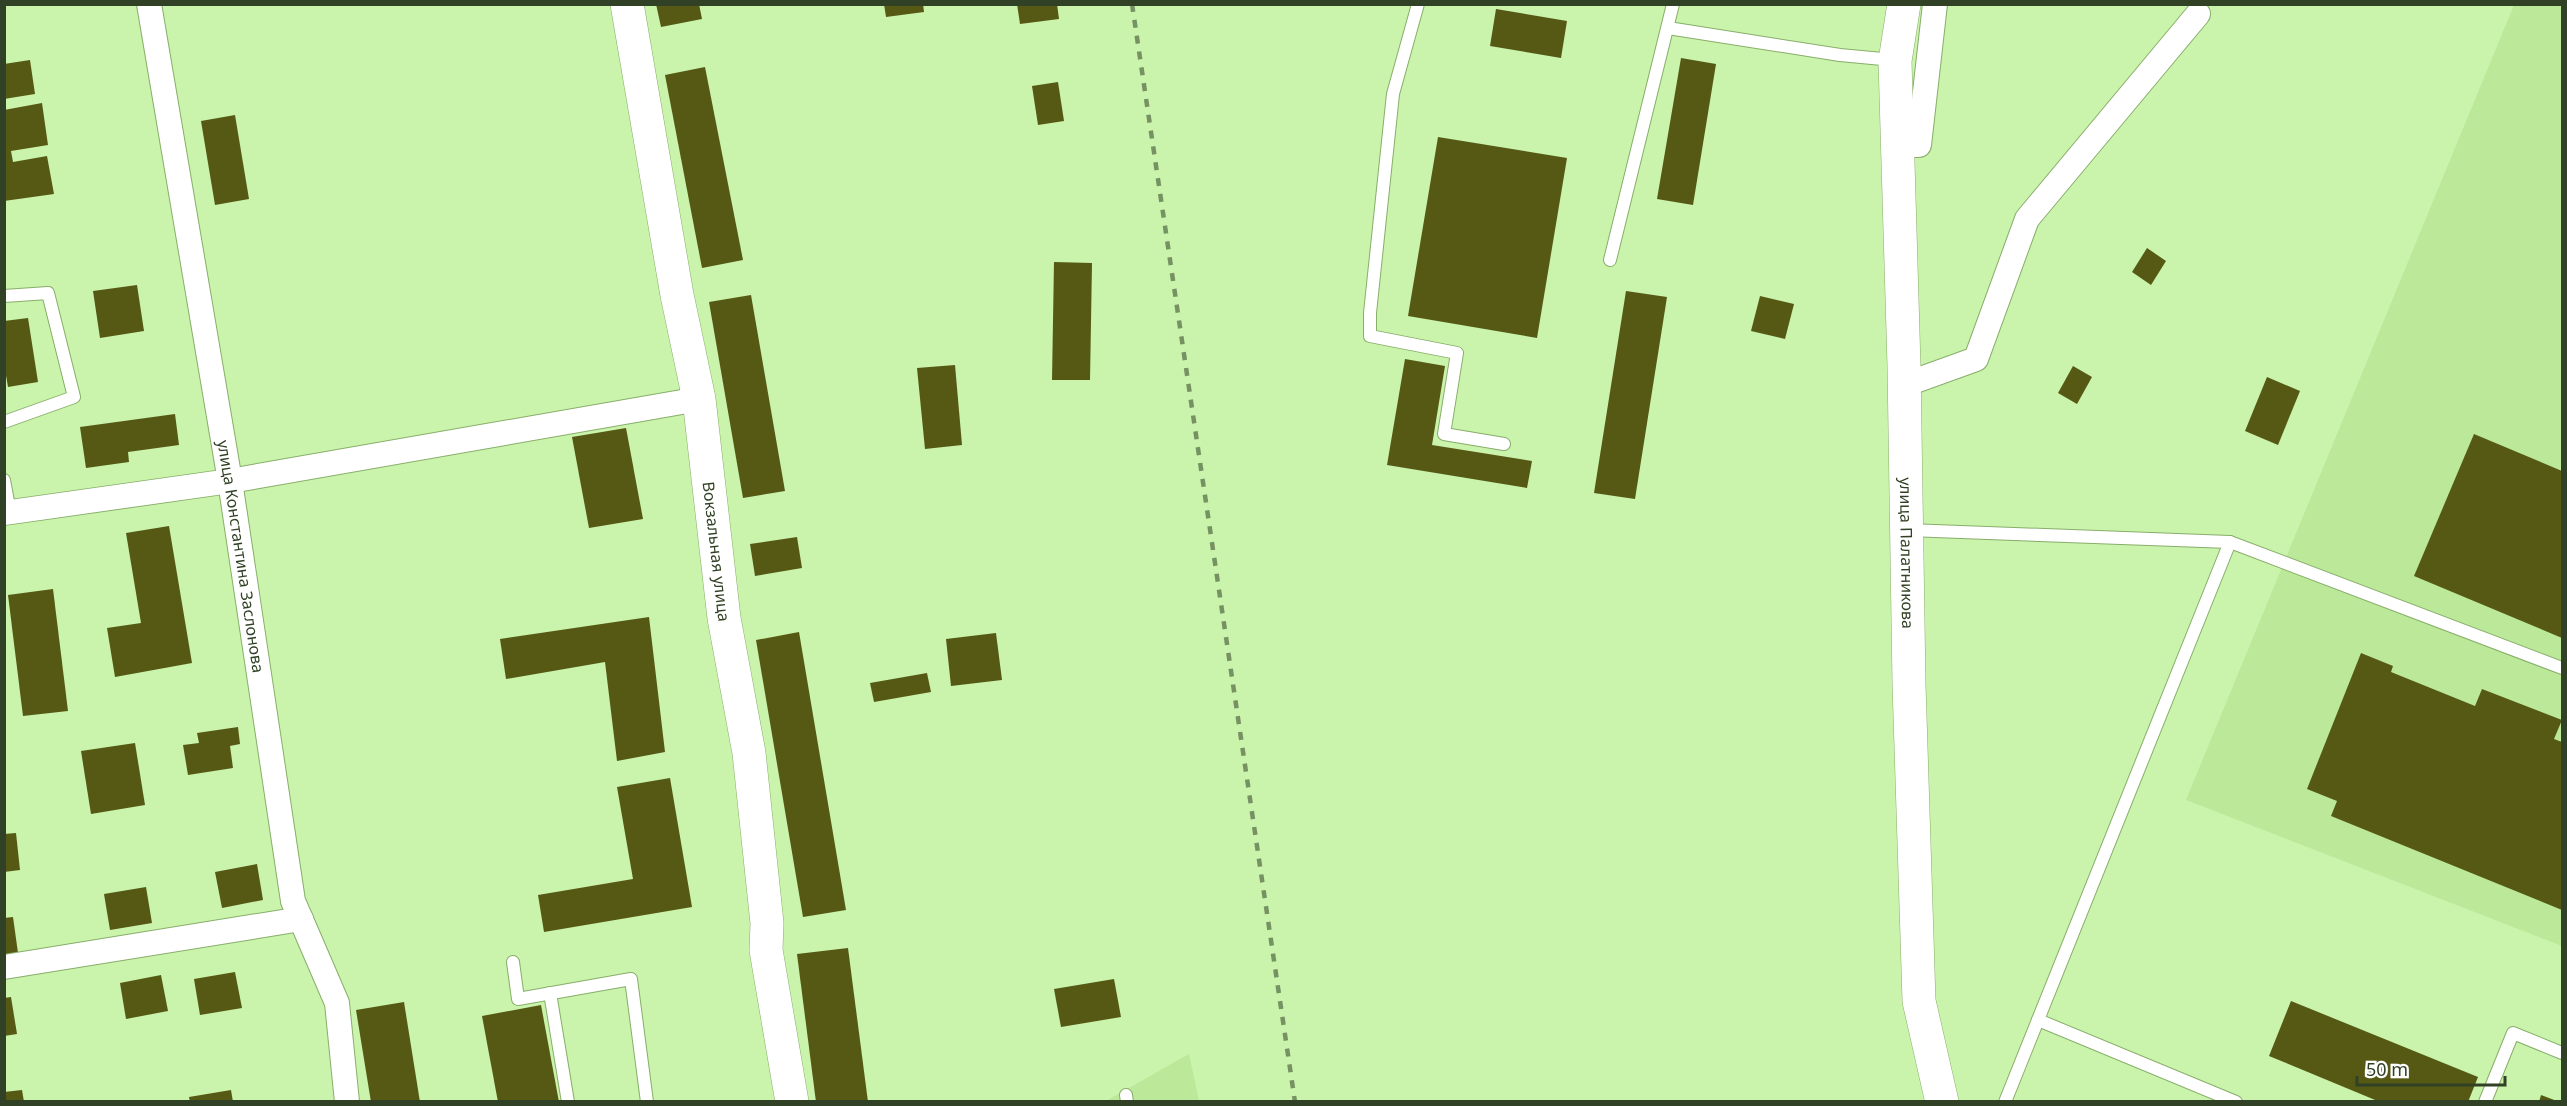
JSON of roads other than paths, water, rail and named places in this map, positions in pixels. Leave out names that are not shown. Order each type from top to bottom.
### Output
[{"type":"main road","name":"Вокзальная улица","points":[[627,4],[677,295],[699,399],[724,618],[749,753],[767,923],[766,950],[792,1101]]},
{"type":"main road","name":"улица Палатникова","points":[[1904,4],[1896,61],[1919,1001],[1942,1101]]},
{"type":"street","name":"улица Константина Заслонова","points":[[149,4],[230,481],[293,901],[337,1003],[347,1101]]},
{"type":"street","points":[[1898,145],[1919,145],[1935,4]]},
{"type":"street","points":[[1904,385],[1976,359],[2026,219],[2198,14]]},
{"type":"street","points":[[7,513],[230,481],[699,399]]},
{"type":"street","points":[[4,967],[301,919]]},
{"type":"lane","points":[[1418,4],[1393,94],[1370,313],[1371,336],[1457,353],[1444,434],[1504,444]]},
{"type":"lane","points":[[1610,260],[1673,4]]},
{"type":"lane","points":[[1668,28],[1840,55],[1896,61]]},
{"type":"lane","points":[[4,296],[48,293],[74,397],[4,422]]},
{"type":"lane","points":[[4,480],[7,513]]},
{"type":"lane","points":[[1906,530],[2230,542],[2562,668]]},
{"type":"lane","points":[[2005,1101],[2230,542]]},
{"type":"lane","points":[[513,962],[518,999],[632,979],[646,1101]]},
{"type":"lane","points":[[550,993],[568,1101]]},
{"type":"lane","points":[[2038,1020],[2236,1101]]},
{"type":"lane","points":[[2485,1101],[2513,1033],[2562,1053]]},
{"type":"railway","points":[[1132,4],[1295,1102]]}]
